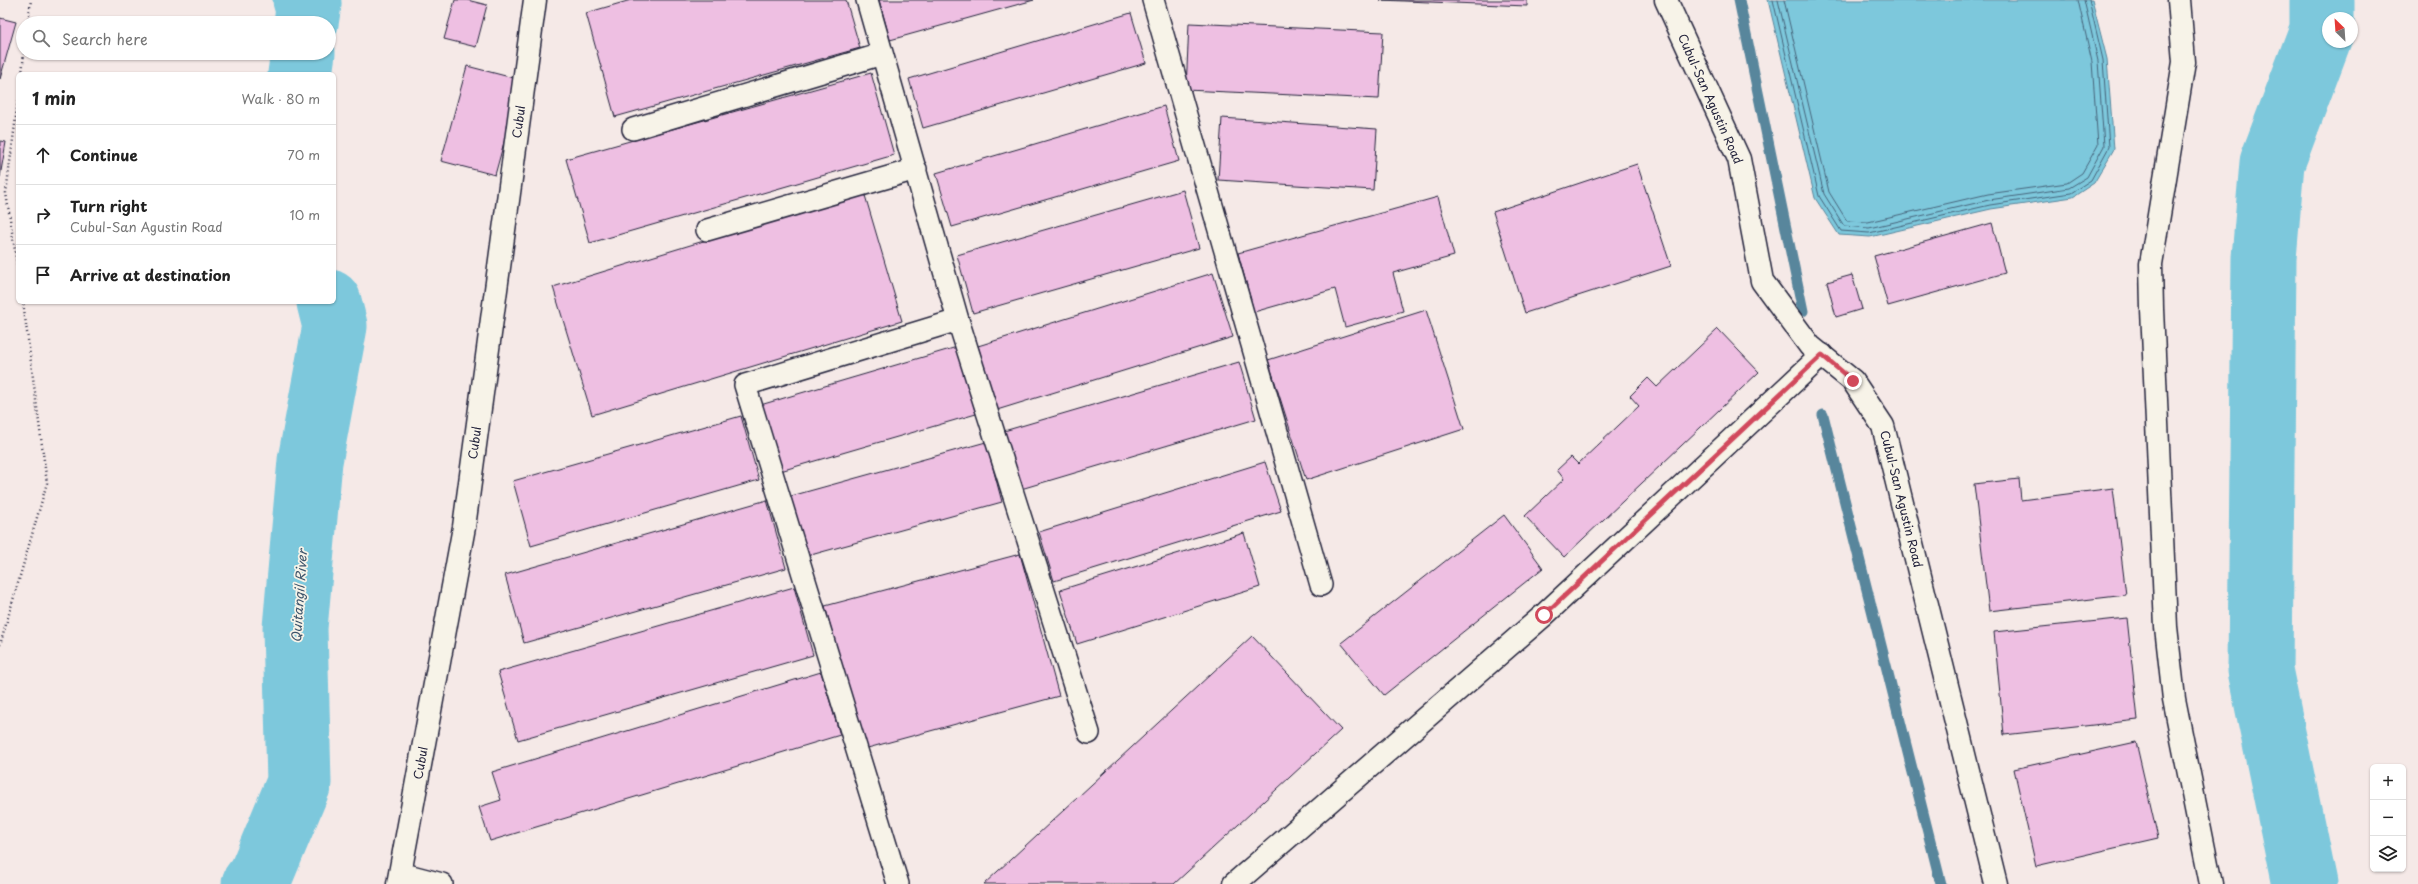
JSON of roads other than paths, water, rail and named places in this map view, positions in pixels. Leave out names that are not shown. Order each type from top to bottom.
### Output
[{"type":"street","name":"Cubul","points":[[399,878],[464,527],[535,0]]},
{"type":"street","name":"Cubul-San Agustin Road","points":[[1666,0],[1739,158],[1762,281],[1810,346],[1853,381],[1883,426],[1996,884]]},
{"type":"street","points":[[2178,0],[2184,62],[2151,264],[2152,309],[2166,627],[2174,699],[2211,884]]},
{"type":"street","points":[[1234,884],[1544,615],[1822,355]]},
{"type":"lane","points":[[866,0],[916,169],[958,320],[1090,733]]},
{"type":"lane","points":[[1153,0],[1321,585]]},
{"type":"lane","points":[[633,129],[882,54]]},
{"type":"lane","points":[[708,230],[916,169]]},
{"type":"lane","points":[[898,884],[745,385],[958,320]]},
{"type":"lane","points":[[399,878],[442,884]]},
{"type":"water","points":[[1768,0],[2092,0],[2107,59],[2114,149],[2094,183],[2073,197],[1991,209],[1870,237],[1839,235],[1815,198]]},
{"type":"waterway","name":"Quitangil River","points":[[305,0],[309,4],[307,16]]},
{"type":"waterway","points":[[1739,0],[1803,311]]},
{"type":"waterway","points":[[2304,884],[2260,670],[2264,258],[2272,163],[2322,30],[2322,0]]},
{"type":"waterway","name":"Quitangil River","points":[[300,72],[302,60]]},
{"type":"waterway","name":"Quitangil River","points":[[254,884],[260,877],[299,783],[295,628],[310,461],[335,326],[330,304]]},
{"type":"waterway","points":[[1823,415],[1941,884]]}]
